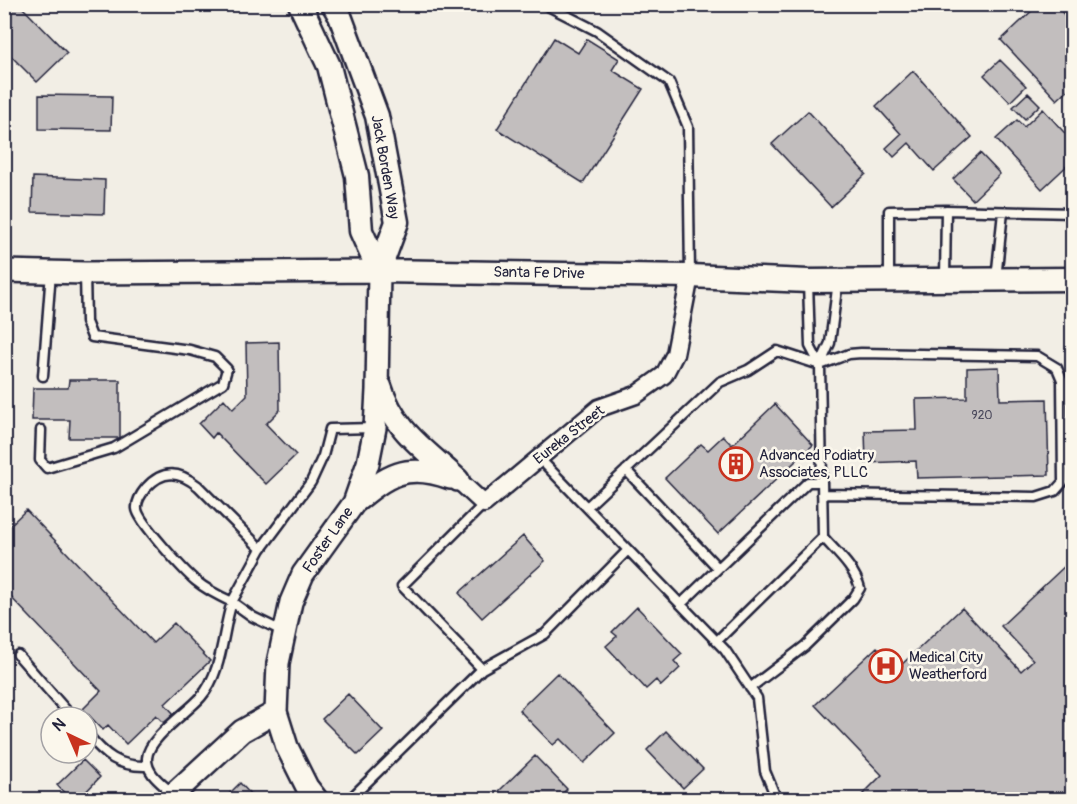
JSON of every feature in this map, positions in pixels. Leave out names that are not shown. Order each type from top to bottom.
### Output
[{"type":"main road","name":"Jack Borden Way","points":[[300,4],[329,66],[357,176],[361,231],[379,271]]},
{"type":"main road","name":"Jack Borden Way","points":[[333,4],[340,15],[377,116],[397,222],[379,271]]},
{"type":"main road","name":"Santa Fe Drive","points":[[379,271],[690,276],[808,281],[1072,279]]},
{"type":"street","name":"Santa Fe Drive","points":[[4,271],[85,273],[379,271]]},
{"type":"street","name":"Foster Lane","points":[[317,800],[307,787],[287,747],[276,712],[278,663],[291,602],[303,574],[354,503],[368,463],[375,428],[379,271]]},
{"type":"street","name":"Eureka Street","points":[[484,504],[599,408],[636,395],[664,375],[675,354],[690,276]]},
{"type":"street","points":[[377,372],[392,414],[418,447],[484,504]]},
{"type":"street","points":[[354,503],[392,476],[412,470],[428,471],[458,480]]},
{"type":"street","points":[[170,797],[242,731],[276,712]]},
{"type":"lane","points":[[544,4],[597,31],[669,82],[688,127],[690,276]]},
{"type":"lane","points":[[945,280],[946,210]]},
{"type":"lane","points":[[890,280],[889,211],[1072,213]]},
{"type":"lane","points":[[996,279],[1003,212]]},
{"type":"lane","points":[[43,376],[51,272]]},
{"type":"lane","points":[[41,430],[40,460],[47,468],[114,448],[223,383],[227,369],[215,357],[190,350],[92,337],[86,322],[85,273]]},
{"type":"lane","points":[[808,281],[810,346],[820,365]]},
{"type":"lane","points":[[750,688],[805,646],[853,599],[860,588],[858,579],[823,537],[820,365],[830,343],[838,281]]},
{"type":"lane","points":[[587,507],[720,382],[748,370],[777,351],[820,365],[849,354],[861,353],[1037,356],[1057,368],[1062,380],[1063,482],[1055,490],[1036,497],[822,494]]},
{"type":"lane","points":[[170,797],[147,766],[147,755],[159,736],[203,696],[217,666],[225,622],[232,602],[261,549],[310,482],[323,456],[330,429],[375,428]]},
{"type":"lane","points":[[539,458],[725,650],[757,699],[765,771],[777,800]]},
{"type":"lane","points":[[626,470],[718,568]]},
{"type":"lane","points":[[261,549],[198,486],[186,477],[172,474],[160,475],[140,495],[137,510],[144,523],[195,580],[212,593],[285,632]]},
{"type":"lane","points":[[681,604],[808,482],[822,482]]},
{"type":"lane","points":[[482,669],[402,586],[484,504]]},
{"type":"lane","points":[[717,641],[823,537]]},
{"type":"lane","points":[[349,800],[482,669],[545,634],[628,550]]},
{"type":"lane","points":[[18,655],[62,705]]},
{"type":"lane","points":[[99,747],[109,757],[122,764],[133,767],[147,766]]},
{"type":"building","points":[[4,4],[19,4],[67,53],[37,82],[4,49]]},
{"type":"building","points":[[1039,4],[1055,4],[1072,24],[1072,86],[1057,100],[1001,40]]},
{"type":"building","points":[[554,38],[578,53],[587,39],[619,59],[612,70],[643,89],[583,183],[497,129]]},
{"type":"building","points":[[1000,60],[1026,86],[1010,102],[984,75]]},
{"type":"building","points":[[913,71],[972,137],[934,171],[909,143],[894,157],[886,148],[901,134],[876,106]]},
{"type":"building","points":[[1028,93],[1040,105],[1025,119],[1013,107]]},
{"type":"building","points":[[39,95],[112,96],[111,130],[39,129]]},
{"type":"building","points":[[1043,109],[1072,141],[1072,161],[1042,189],[996,139],[1017,120],[1024,127]]},
{"type":"building","points":[[808,111],[866,174],[831,207],[772,144]]},
{"type":"building","points":[[980,153],[1000,174],[973,200],[953,179]]},
{"type":"building","points":[[33,177],[105,180],[104,214],[32,212]]},
{"type":"building","points":[[279,342],[280,410],[266,424],[296,455],[266,484],[216,433],[212,438],[199,424],[224,399],[233,409],[247,395],[246,343]]},
{"type":"building","points":[[999,367],[1000,400],[1047,399],[1049,475],[917,478],[916,461],[866,463],[865,431],[917,430],[916,399],[967,398],[967,368]]},
{"type":"building","points":[[69,380],[120,380],[120,438],[69,438],[70,420],[32,420],[33,388],[68,388]]},
{"type":"building","name":"Advanced Podiatry Associates, PLLC","points":[[775,404],[813,445],[718,534],[665,478],[701,444],[708,450],[723,436],[732,445]]},
{"type":"building","points":[[26,510],[153,643],[174,623],[210,661],[165,704],[174,714],[164,723],[156,715],[126,744],[108,725],[103,730],[99,726],[99,705],[87,705],[101,691],[4,590],[4,531]]},
{"type":"building","points":[[523,536],[545,561],[482,618],[459,593]]},
{"type":"building","name":"Medical City Weatherford","points":[[1068,563],[1072,568],[1072,800],[857,800],[882,775],[815,705],[877,647],[898,668],[962,608],[1021,671],[1033,660],[1001,626]]},
{"type":"building","points":[[637,607],[682,654],[674,661],[680,668],[661,686],[656,680],[646,689],[606,646],[617,636],[612,632]]},
{"type":"building","points":[[557,673],[615,733],[584,763],[560,739],[553,745],[519,710]]},
{"type":"building","points":[[348,694],[383,731],[358,755],[322,719]]},
{"type":"building","points":[[666,731],[703,769],[683,788],[647,750]]},
{"type":"building","points":[[535,756],[567,789],[556,800],[508,800],[499,791]]},
{"type":"building","points":[[78,765],[88,765],[100,777],[78,800],[71,800],[57,785]]},
{"type":"building","points":[[240,783],[256,800],[223,800]]},
{"type":"place","name":"Advanced Podiatry Associates, PLLC","points":[[736,464]]},
{"type":"place","name":"Medical City Weatherford","points":[[886,666]]}]
